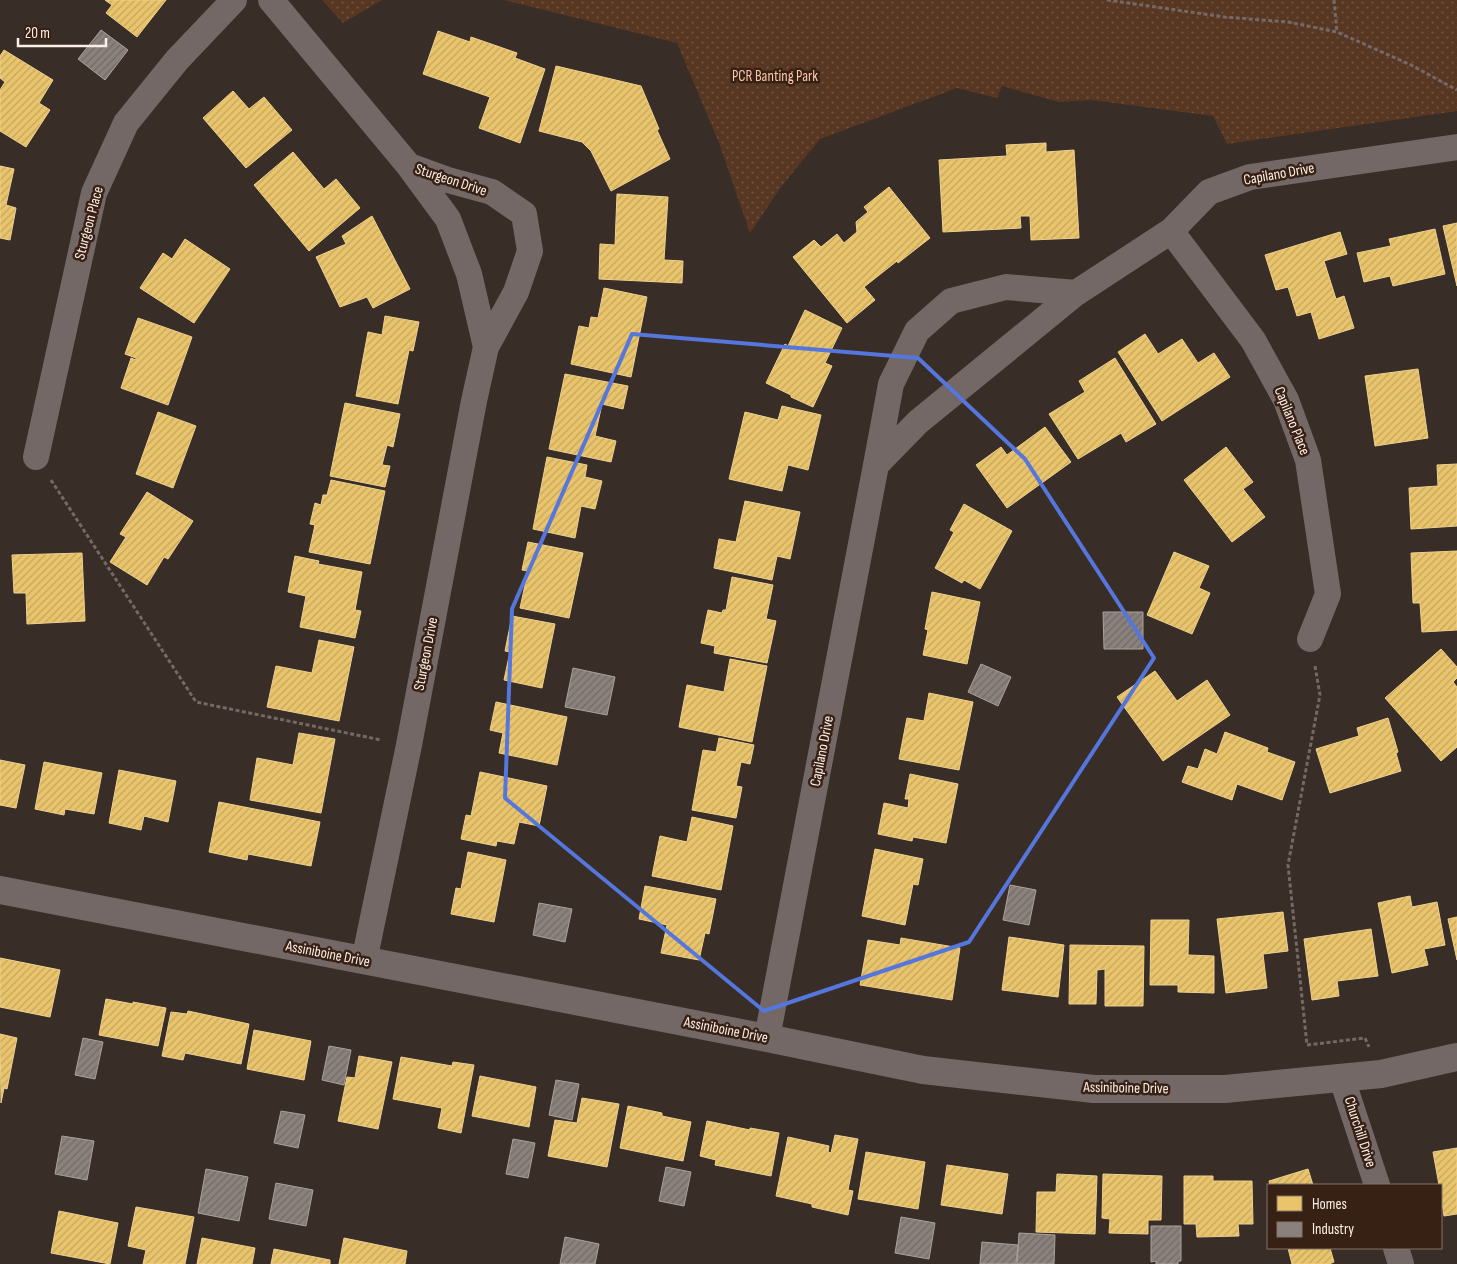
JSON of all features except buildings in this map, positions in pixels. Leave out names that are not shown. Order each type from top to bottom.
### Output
[{"type":"street","name":"Sturgeon Place","points":[[36,457],[94,193],[126,123],[176,60],[234,0]]},
{"type":"street","name":"Sturgeon Drive","points":[[271,0],[409,166],[448,219],[469,274],[486,347]]},
{"type":"street","name":"Capilano Drive","points":[[876,465],[918,422],[1076,293],[1172,231],[1209,192],[1250,177],[1457,147]]},
{"type":"street","name":"Sturgeon Drive","points":[[364,961],[409,745],[474,401],[486,347],[516,292],[530,250],[524,214],[492,192],[448,180],[409,166]]},
{"type":"street","name":"Capilano Place","points":[[1172,231],[1253,340],[1286,400],[1308,460],[1328,594],[1310,639]]},
{"type":"street","name":"Capilano Drive","points":[[767,1038],[891,384],[917,331],[951,301],[1006,287],[1076,293]]},
{"type":"street","name":"Assiniboine Drive","points":[[0,890],[767,1038],[923,1070],[1094,1089],[1225,1089],[1381,1074],[1457,1057]]},
{"type":"street","name":"Churchill Drive","points":[[1342,1079],[1377,1184]]},
{"type":"street","points":[[1396,1249],[1400,1264]]},
{"type":"path","points":[[1107,0],[1225,17],[1288,22],[1337,32],[1411,65],[1457,90]]},
{"type":"path","points":[[1334,0],[1337,32]]},
{"type":"path","points":[[67,504],[196,702],[383,740]]},
{"type":"path","points":[[1320,695],[1288,865],[1307,1045],[1365,1038],[1381,1074]]},
{"type":"highlighted area","points":[[632,334],[918,358],[1025,459],[1154,658],[969,942],[764,1011],[505,798],[512,609]]},
{"type":"green space","points":[[322,0],[382,0],[343,23]]},
{"type":"green space","name":"PCR Banting Park","points":[[504,0],[1457,0],[1457,111],[1227,144],[1213,116],[1091,100],[1059,102],[1002,86],[997,98],[957,88],[820,139],[781,187],[750,233],[719,143],[677,43]]}]
